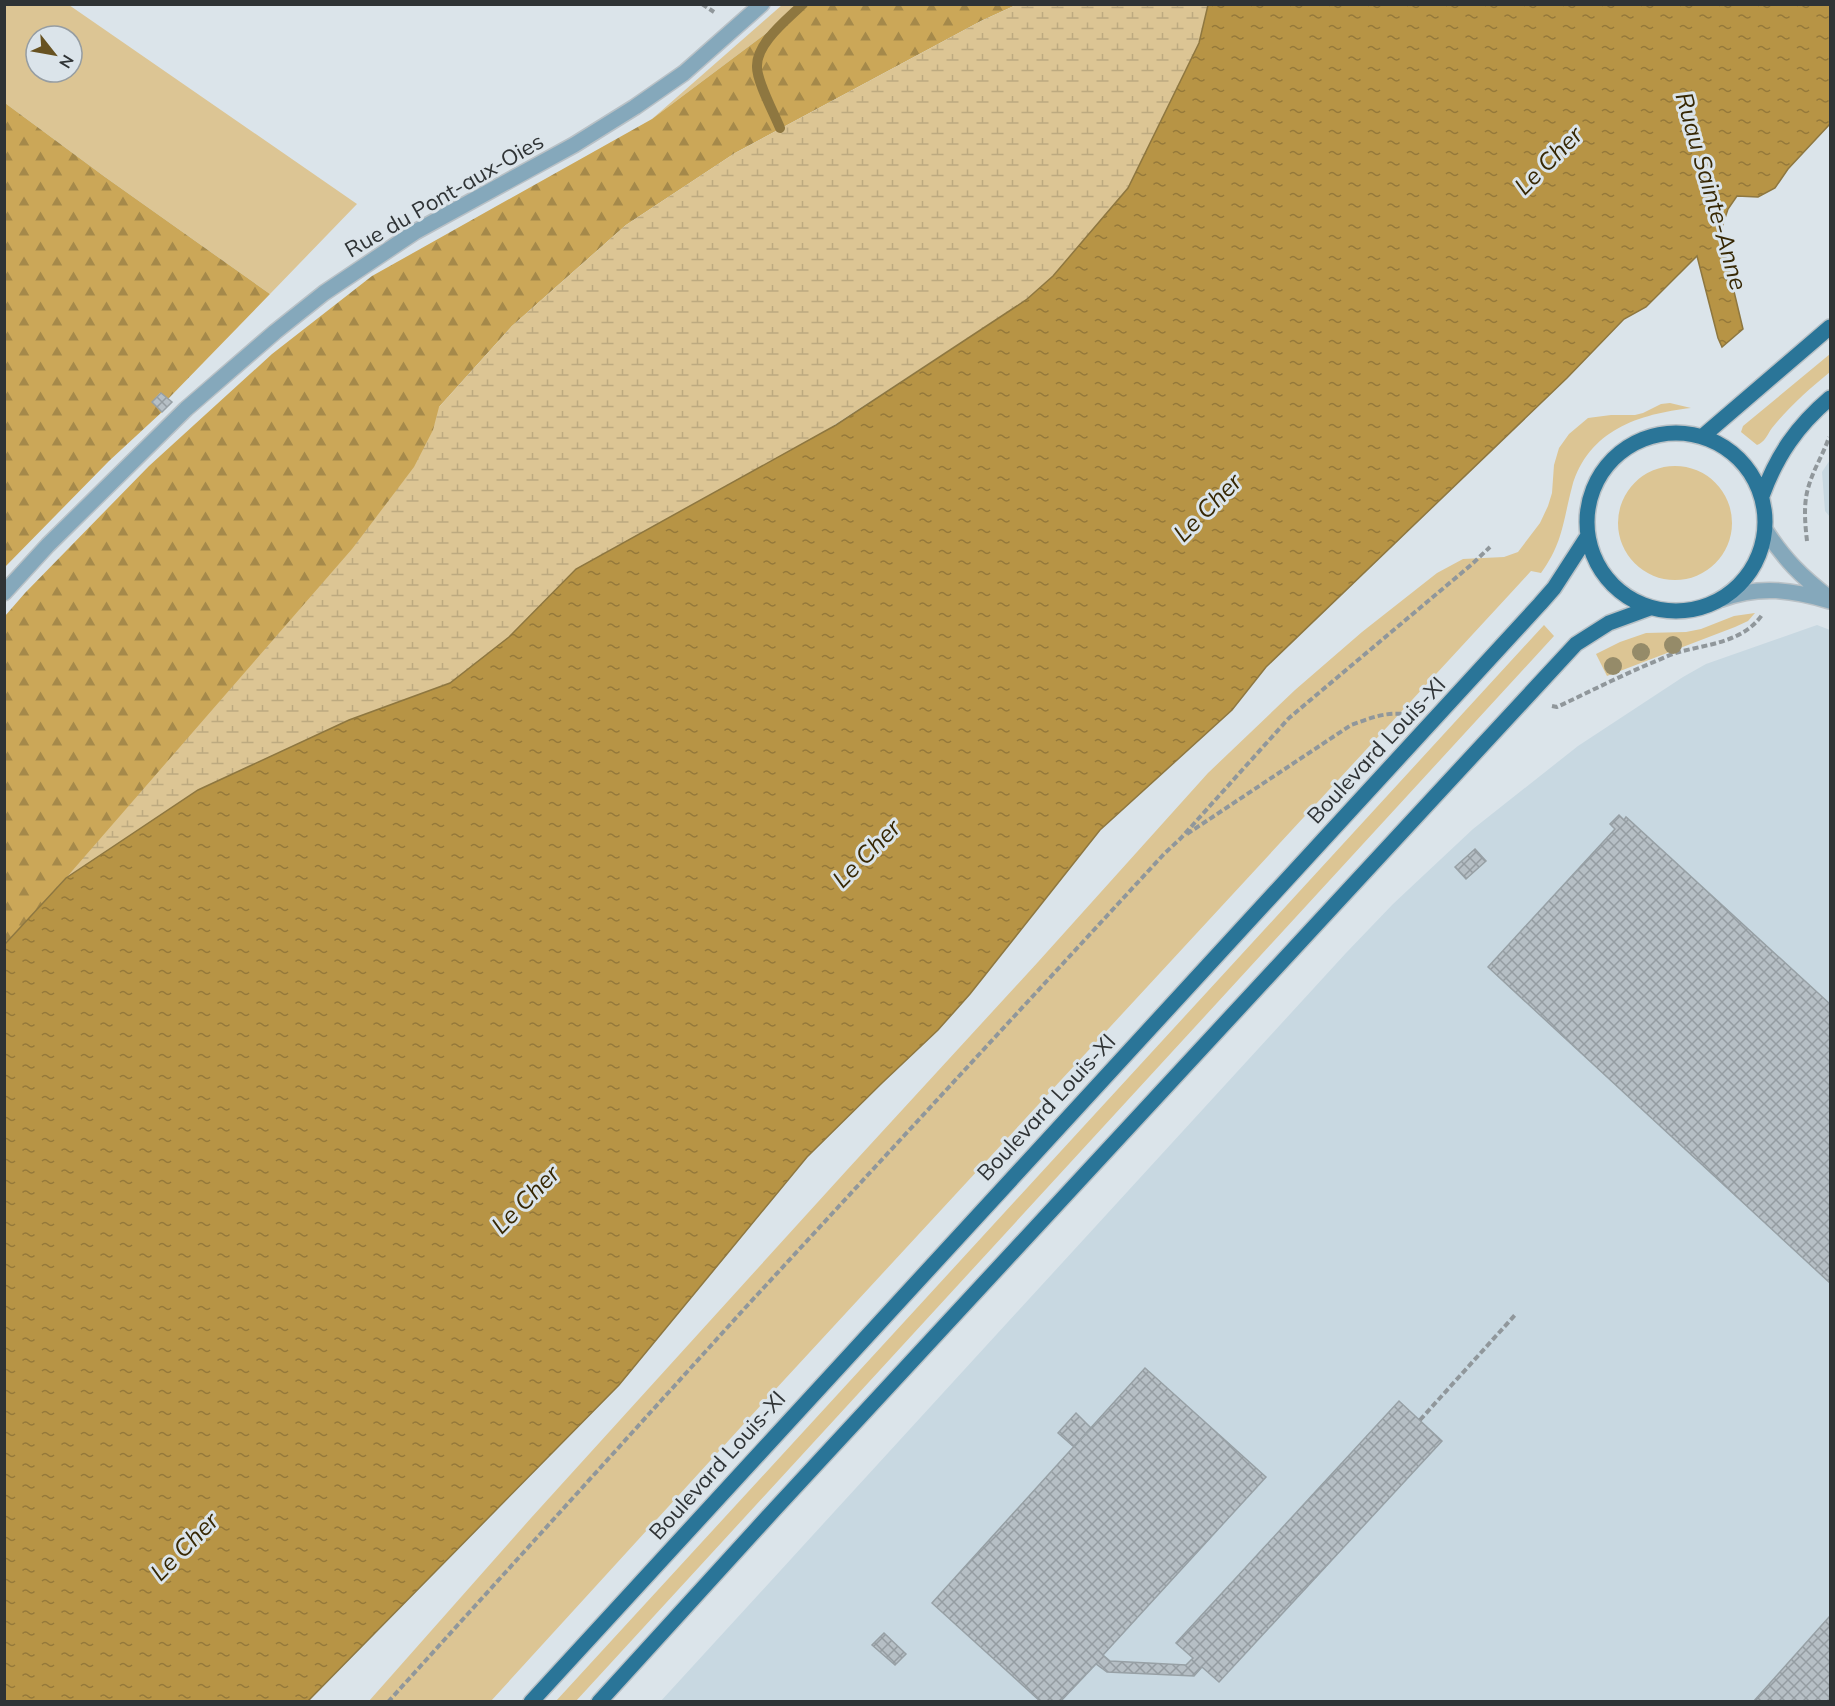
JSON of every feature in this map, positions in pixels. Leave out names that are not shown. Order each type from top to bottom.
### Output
[{"type":"main road","points":[[1702,436],[1830,327]]},
{"type":"main road","points":[[1762,496],[1769,476],[1786,444],[1830,398]]},
{"type":"main road","points":[[1677,432],[1702,436],[1728,449],[1749,470],[1762,496],[1766,531],[1755,564],[1740,584],[1722,599],[1699,609],[1675,612],[1650,608],[1627,598],[1609,582],[1595,561],[1587,537],[1587,511],[1594,486],[1607,464],[1627,446],[1650,435],[1677,432]]},
{"type":"main road","name":"Boulevard Louis-XI","points":[[531,1701],[1437,717],[1554,588],[1587,537]]},
{"type":"main road","points":[[599,1701],[1575,644],[1609,623],[1650,608]]},
{"type":"street","name":"Rue du Pont-aux-Oies","points":[[4,592],[48,545],[186,409],[274,332],[324,293],[415,232],[574,146],[635,107],[684,73],[762,4]]},
{"type":"street","points":[[1766,531],[1795,570],[1830,600]]},
{"type":"street","points":[[1722,599],[1738,593],[1780,590],[1830,600]]},
{"type":"path","points":[[388,1701],[761,1291],[1181,838],[1289,718],[1490,547]]},
{"type":"path","points":[[1181,838],[1351,725],[1376,716],[1394,713],[1437,717]]},
{"type":"path","points":[[1420,1420],[1515,1315]]},
{"type":"shaded area","points":[[1830,460],[1830,517],[1825,511],[1822,472]]},
{"type":"shaded area","points":[[1817,625],[1830,630],[1830,1701],[660,1702],[1346,953],[1393,904],[1473,829],[1578,746],[1683,677],[1706,664]]},
{"type":"green space","points":[[5,5],[69,5],[357,204],[270,294],[5,103]]},
{"type":"green space","points":[[782,5],[804,5],[652,119]]},
{"type":"green space","points":[[804,5],[1016,5],[981,21],[735,153],[626,225],[512,326],[439,407],[866,278],[509,637],[349,720],[198,790],[66,878],[5,944],[5,616],[149,466],[272,354],[372,276],[652,119]]},
{"type":"green space","points":[[1016,5],[1208,5],[1199,43],[1128,188],[1053,277],[1026,300],[509,637],[450,683],[349,720],[198,790],[66,878],[352,549],[414,467],[433,430],[439,407],[512,326],[626,225],[735,153],[981,21]]},
{"type":"green space","points":[[5,103],[270,294],[168,399],[160,393],[152,402],[162,412],[109,461],[5,567]]},
{"type":"green space","points":[[1830,354],[1830,372],[1792,406],[1762,442],[1757,445],[1741,432],[1743,426]]},
{"type":"green space","points":[[1670,403],[1691,408],[1653,415],[1618,428],[1590,451],[1572,487],[1554,552],[1541,573],[1531,571],[491,1701],[369,1701],[531,1518],[1208,773],[1295,690],[1362,632],[1437,573],[1463,559],[1504,557],[1518,552],[1540,523],[1548,506],[1559,448],[1569,434],[1588,418],[1635,415],[1661,404]]},
{"type":"green space","points":[[1675,466],[1697,470],[1716,482],[1728,501],[1732,523],[1728,545],[1716,564],[1697,576],[1675,580],[1653,576],[1634,564],[1622,545],[1618,523],[1622,501],[1634,482],[1653,470]]},
{"type":"green space","points":[[1755,613],[1748,621],[1735,627],[1607,676],[1596,654],[1646,633],[1686,632],[1701,629],[1734,616]]},
{"type":"green space","points":[[1544,625],[1554,636],[576,1701],[556,1701]]},
{"type":"water","points":[[1208,5],[1830,5],[1830,124],[1788,169],[1775,188],[1758,197],[1737,196],[1728,209],[1720,233],[1743,329],[1722,347],[1697,256],[1646,307],[1624,319],[1567,378],[1266,667],[1232,710],[1100,830],[970,994],[938,1030],[807,1157],[619,1385],[308,1701],[5,1701],[5,944],[66,878],[198,790],[349,720],[450,683],[509,637],[576,569],[836,425],[1026,300],[1053,276],[1128,188],[1199,43]]},
{"type":"building","points":[[161,393],[172,402],[162,412],[152,402]]},
{"type":"building","points":[[1619,815],[1624,820],[1626,817],[1830,1004],[1830,1283],[1488,967],[1615,829],[1610,824]]},
{"type":"building","points":[[1475,849],[1486,861],[1466,879],[1455,867]]},
{"type":"building","points":[[1145,1368],[1266,1477],[1103,1655],[1110,1661],[1186,1665],[1193,1658],[1176,1643],[1399,1401],[1442,1441],[1219,1682],[1202,1667],[1194,1676],[1107,1672],[1096,1664],[1060,1702],[1041,1702],[932,1603]]},
{"type":"building","points":[[1076,1413],[1091,1428],[1074,1447],[1058,1433]]},
{"type":"building","points":[[1830,1616],[1830,1702],[1753,1702]]},
{"type":"building","points":[[884,1633],[906,1654],[895,1665],[872,1645]]},
{"type":"waterway","points":[[780,128],[760,81],[758,58],[767,40],[803,4]]},
{"type":"water label","name":"Le Cher","points":[[1548,160]]},
{"type":"water label","name":"Ruau Sainte-Anne","points":[[1712,191]]},
{"type":"water label","name":"Le Cher","points":[[1207,507]]},
{"type":"water label","name":"Le Cher","points":[[866,853]]},
{"type":"water label","name":"Le Cher","points":[[525,1199]]},
{"type":"water label","name":"Le Cher","points":[[184,1546]]}]
